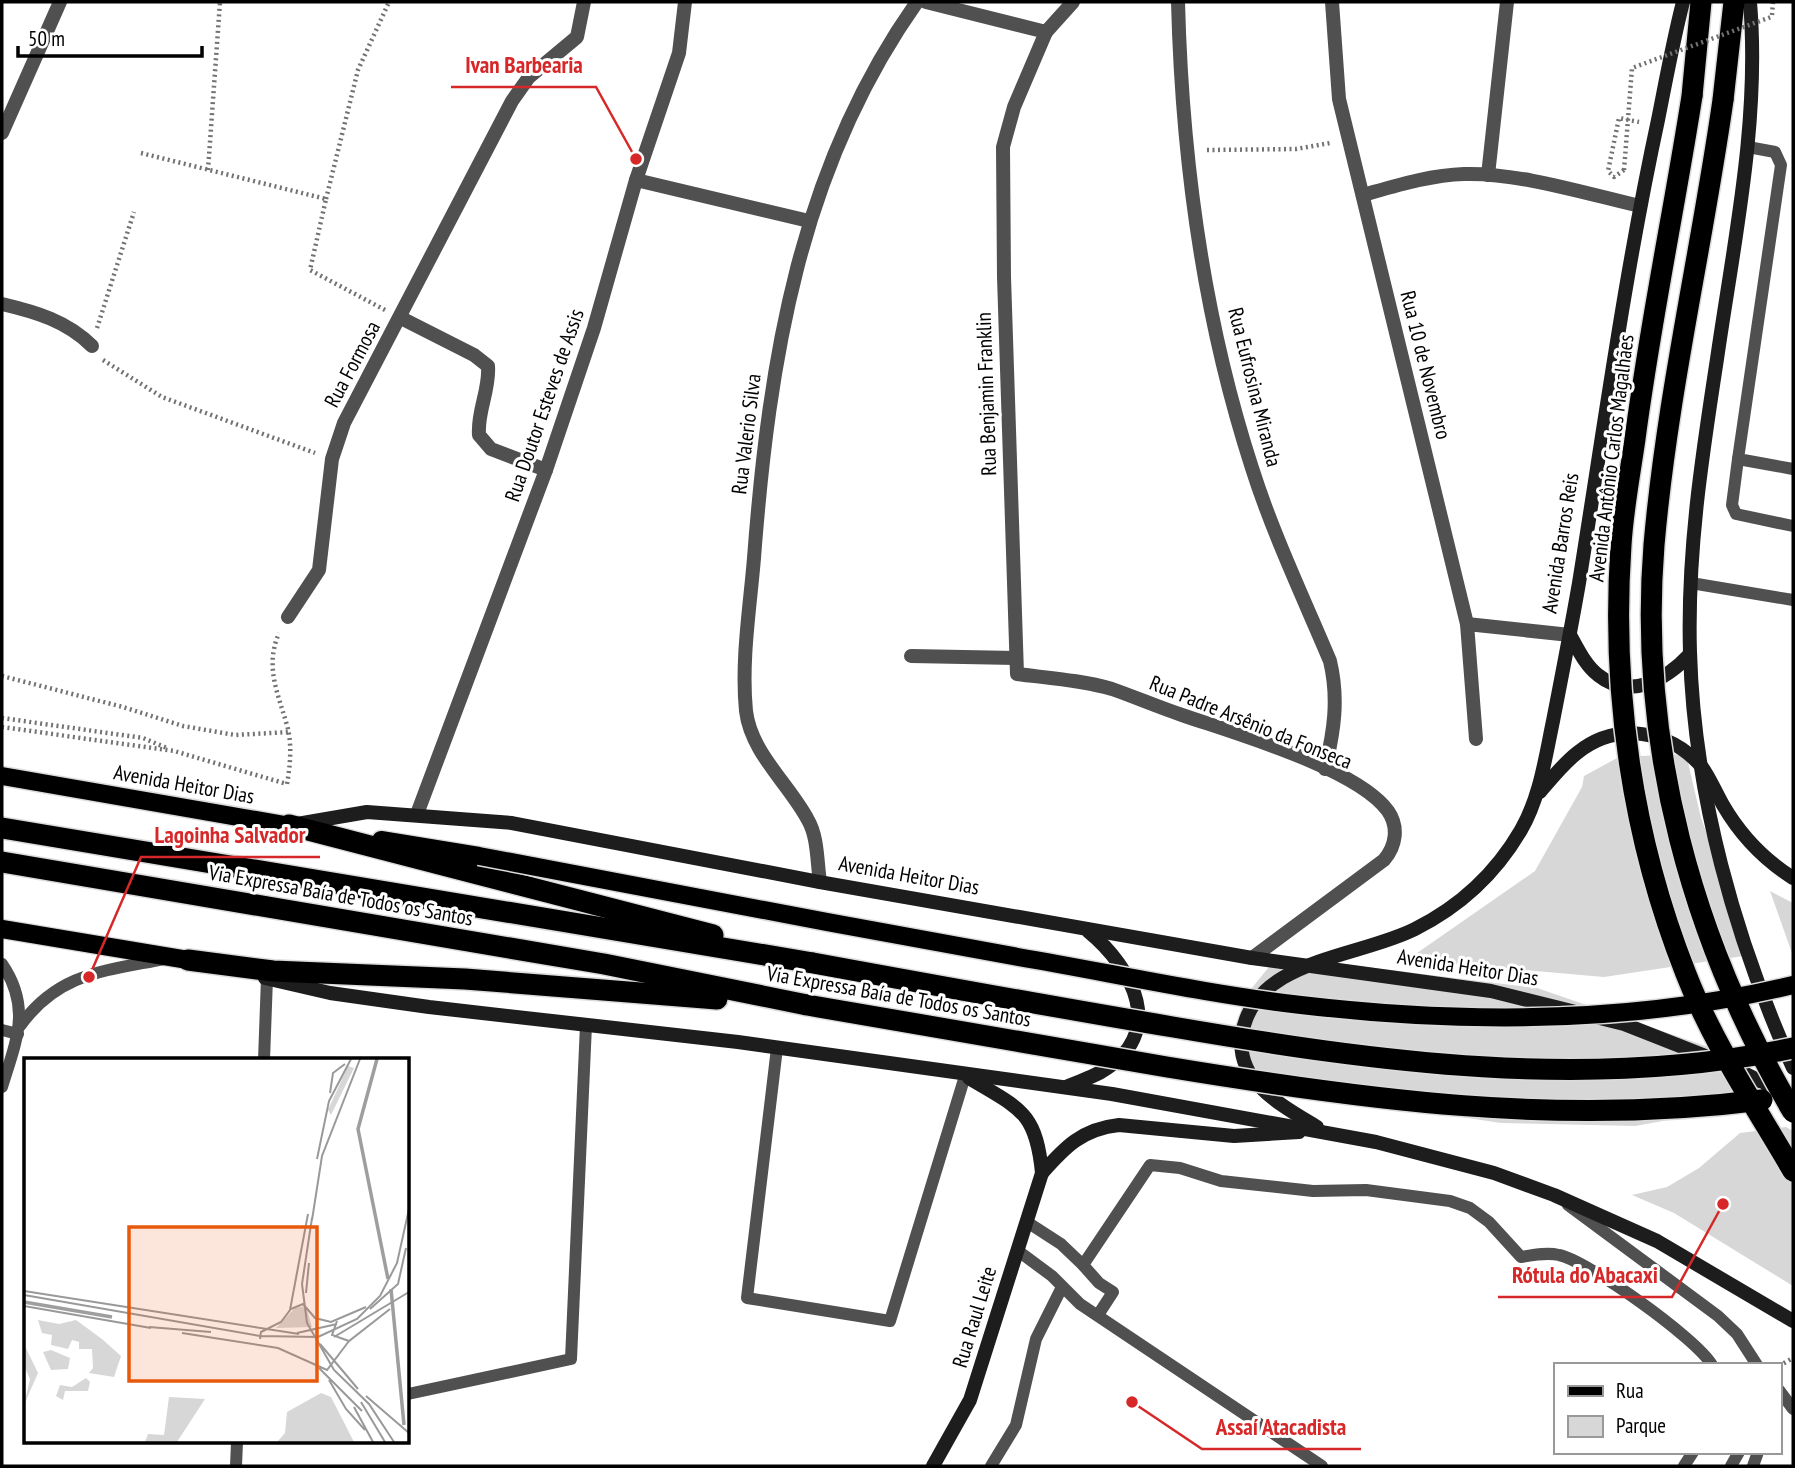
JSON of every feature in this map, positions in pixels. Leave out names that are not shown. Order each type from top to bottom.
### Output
[{"type":"highway","name":"Avenida Antônio Carlos Magalhães","points":[[1701,2],[1692,96],[1644,372],[1621,543],[1618,622],[1622,700],[1632,789],[1644,842],[1666,918],[1687,977],[1734,1073],[1793,1171]]},
{"type":"highway","points":[[1734,2],[1723,100],[1662,471],[1654,547],[1651,626],[1656,702],[1666,784],[1700,913],[1720,967],[1760,1052],[1793,1112]]},
{"type":"highway","points":[[289,825],[478,866],[813,963]]},
{"type":"highway","name":"Via Expressa Baía de Todos os Santos","points":[[2,828],[813,963],[1255,1041],[1455,1066],[1615,1069],[1735,1059],[1793,1048]]},
{"type":"highway","name":"Via Expressa Baía de Todos os Santos","points":[[2,862],[604,964],[807,1006],[1296,1088],[1409,1103],[1497,1110],[1633,1113],[1697,1109],[1793,1097]]},
{"type":"highway","points":[[180,959],[273,971],[465,979],[807,1006]]},
{"type":"main road","name":"Avenida Barros Reis","points":[[1305,966],[1382,944],[1446,910],[1475,888],[1504,858],[1537,796],[1570,635],[1640,206],[1683,2]]},
{"type":"main road","points":[[1751,2],[1753,75],[1748,147],[1700,473],[1691,583],[1690,654],[1703,769],[1733,908],[1771,1020],[1793,1068]]},
{"type":"main road","points":[[1570,635],[1588,665],[1600,677],[1616,684],[1652,684],[1668,676],[1690,654]]},
{"type":"main road","points":[[1537,796],[1578,751],[1617,735],[1640,732],[1658,735],[1679,746],[1703,769],[1735,825],[1751,845],[1774,866],[1793,878]]},
{"type":"main road","name":"Avenida Heitor Dias","points":[[2,776],[289,825],[367,813],[417,814],[512,823],[820,882],[1252,958],[1491,991],[1550,1003],[1624,1024],[1684,1046],[1793,1097]]},
{"type":"main road","points":[[478,866],[1300,1005],[1403,1014],[1576,1015],[1712,1001],[1793,985]]},
{"type":"main road","points":[[2,929],[180,959],[330,993],[417,1006],[778,1048],[965,1076],[1065,1087],[1324,1131],[1425,1153],[1554,1195],[1657,1241],[1793,1321]]},
{"type":"main road","points":[[1065,1087],[1101,1072],[1121,1055],[1133,1036],[1139,1012],[1136,991],[1122,964],[1085,929]]},
{"type":"main road","points":[[1305,966],[1278,980],[1255,1000],[1244,1018],[1242,1062],[1258,1086],[1277,1102],[1324,1131]]},
{"type":"main road","name":"Rua Raul Leite","points":[[933,1466],[970,1400],[1042,1173],[1039,1143],[1027,1116],[1015,1105],[965,1076]]},
{"type":"main road","name":"Rua Raul Leite","points":[[1042,1173],[1080,1135],[1105,1126],[1234,1136],[1324,1131]]},
{"type":"main road","points":[[1769,1307],[1793,1329]]},
{"type":"street","points":[[2,134],[60,2]]},
{"type":"street","name":"Rua Formosa","points":[[288,617],[319,570],[332,458],[344,423],[512,101],[529,77],[553,55],[568,48],[577,37],[584,2]]},
{"type":"street","name":"Rua Doutor Esteves de Assis","points":[[417,814],[546,470],[594,328],[636,180],[679,53],[685,2]]},
{"type":"street","name":"Rua Valerio Silva","points":[[820,882],[810,822],[760,749],[746,710],[758,503],[769,401],[784,313],[808,221],[833,155],[863,92],[889,42],[917,2]]},
{"type":"street","points":[[926,2],[1046,32]]},
{"type":"street","name":"Rua Benjamin Franklin","points":[[1016,658],[1004,276],[1003,147],[1014,107],[1046,32],[1073,2]]},
{"type":"street","name":"Rua Eufrosina Miranda","points":[[1178,2],[1180,63],[1188,150],[1200,238],[1220,343],[1252,467],[1332,672],[1336,705],[1325,769]]},
{"type":"street","name":"Rua 10 de Novembro","points":[[1332,2],[1339,99],[1467,624],[1476,739]]},
{"type":"street","points":[[1488,174],[1507,2]]},
{"type":"street","points":[[1363,195],[1431,179],[1488,174],[1640,206]]},
{"type":"street","points":[[636,180],[808,221]]},
{"type":"street","points":[[2,304],[56,321],[76,331],[92,346]]},
{"type":"street","points":[[401,318],[474,355],[488,366],[489,380],[480,417],[479,435],[491,449],[546,470]]},
{"type":"street","points":[[1467,624],[1570,635]]},
{"type":"street","points":[[911,656],[1016,658]]},
{"type":"street","name":"Rua Padre Arsênio da Fonseca","points":[[1016,658],[1017,674],[1110,689],[1325,769],[1373,795],[1390,813],[1395,832],[1393,850],[1362,880],[1252,958]]},
{"type":"lane","points":[[1748,147],[1775,152],[1781,165],[1732,505],[1736,514],[1793,526]]},
{"type":"lane","points":[[1738,458],[1793,468]]},
{"type":"lane","points":[[1691,583],[1793,600]]},
{"type":"lane","points":[[2,1087],[19,1030],[38,1001],[61,986],[98,973],[180,959]]},
{"type":"lane","points":[[2,964],[18,996],[19,1030]]},
{"type":"lane","points":[[264,1058],[267,978]]},
{"type":"lane","points":[[410,1394],[571,1359],[586,1025]]},
{"type":"lane","points":[[2,1030],[19,1030]]},
{"type":"lane","points":[[778,1048],[747,1298],[890,1321],[965,1076]]},
{"type":"lane","points":[[1083,1265],[1150,1165],[1180,1168],[1221,1181],[1313,1191],[1366,1190],[1450,1201],[1470,1208],[1489,1222],[1521,1257],[1556,1254],[1570,1258],[1676,1327],[1710,1363]]},
{"type":"lane","points":[[1554,1195],[1718,1316],[1758,1363]]},
{"type":"lane","points":[[1027,1222],[1061,1244],[1099,1283],[1113,1292],[1098,1315]]},
{"type":"lane","points":[[1017,1250],[1098,1315],[1322,1466]]},
{"type":"lane","points":[[991,1466],[1016,1425],[1036,1339],[1062,1287]]},
{"type":"lane","points":[[1781,1393],[1793,1409]]},
{"type":"lane","points":[[236,1466],[237,1444]]},
{"type":"path","points":[[208,170],[220,2]]},
{"type":"path","points":[[389,2],[358,70],[310,270],[401,318]]},
{"type":"path","points":[[1619,118],[1608,171],[1614,177],[1624,170],[1632,68],[1771,17],[1773,2]]},
{"type":"path","points":[[1188,150],[1296,149],[1349,140]]},
{"type":"path","points":[[141,153],[326,198]]},
{"type":"path","points":[[134,212],[92,346],[119,373],[162,397],[332,458]]},
{"type":"path","points":[[2,718],[143,738],[174,751],[286,784],[290,757],[289,732],[275,688],[271,659],[276,638],[288,617]]},
{"type":"path","points":[[2,676],[123,707],[183,726],[235,735],[289,732]]},
{"type":"path","points":[[2,727],[174,751]]},
{"type":"green space","points":[[1686,754],[1701,818],[1750,955],[1604,977],[1407,960],[1535,871],[1582,787],[1584,776],[1619,757]]},
{"type":"green space","points":[[1770,891],[1793,903],[1793,956]]},
{"type":"green space","points":[[1278,956],[1537,988],[1755,1063],[1713,1112],[1635,1126],[1501,1123],[1269,1088],[1232,1034],[1247,994]]},
{"type":"green space","points":[[1786,1127],[1793,1131],[1793,1286],[1674,1213],[1632,1195],[1667,1187],[1699,1168],[1740,1133]]},
{"type":"place","name":"Ivan Barbearia","points":[[636,159]]},
{"type":"place","name":"Lagoinha Salvador","points":[[89,977]]},
{"type":"place","name":"Rótula do Abacaxi","points":[[1723,1204]]},
{"type":"place","name":"Assaí Atacadista","points":[[1132,1402]]}]
